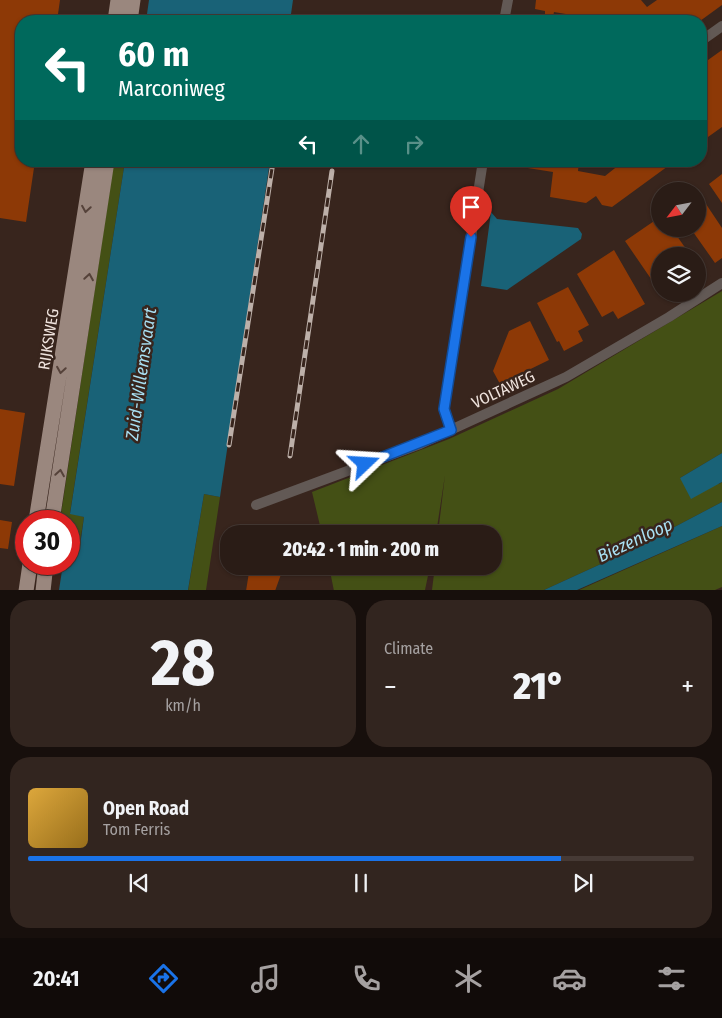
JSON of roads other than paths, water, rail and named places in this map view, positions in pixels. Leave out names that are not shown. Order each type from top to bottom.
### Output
[{"type":"main road","points":[[116,15],[118,0]]},
{"type":"main road","points":[[131,15],[133,0]]},
{"type":"main road","name":"RIJKSWEG","points":[[38,510],[92,167]]},
{"type":"main road","name":"RIJKSWEG","points":[[54,510],[106,167]]},
{"type":"main road","points":[[26,590],[28,575]]},
{"type":"main road","points":[[43,590],[45,575]]},
{"type":"street","points":[[505,15],[508,0]]},
{"type":"street","points":[[707,37],[722,26]]},
{"type":"street","points":[[451,430],[444,409],[482,167]]},
{"type":"street","name":"VOLTAWEG","points":[[256,505],[420,444],[566,377],[670,317],[722,283]]},
{"type":"water","points":[[149,0],[293,0],[291,15],[147,15]]},
{"type":"water","name":"Zuid-Willemsvaart","points":[[124,167],[269,167],[220,497],[204,494],[188,590],[59,590],[61,575],[80,575],[80,546],[84,517],[80,516],[80,510],[71,510]]},
{"type":"water","points":[[491,212],[497,219],[578,228],[582,234],[581,239],[507,290],[481,286]]},
{"type":"water","points":[[722,453],[722,482],[691,499],[680,478]]},
{"type":"water","points":[[722,502],[722,526],[577,590],[544,590],[625,553]]},
{"type":"railway","points":[[229,445],[272,167]]},
{"type":"railway","points":[[290,456],[332,171]]},
{"type":"water label","name":"Biezenloop","points":[[635,540]]}]
